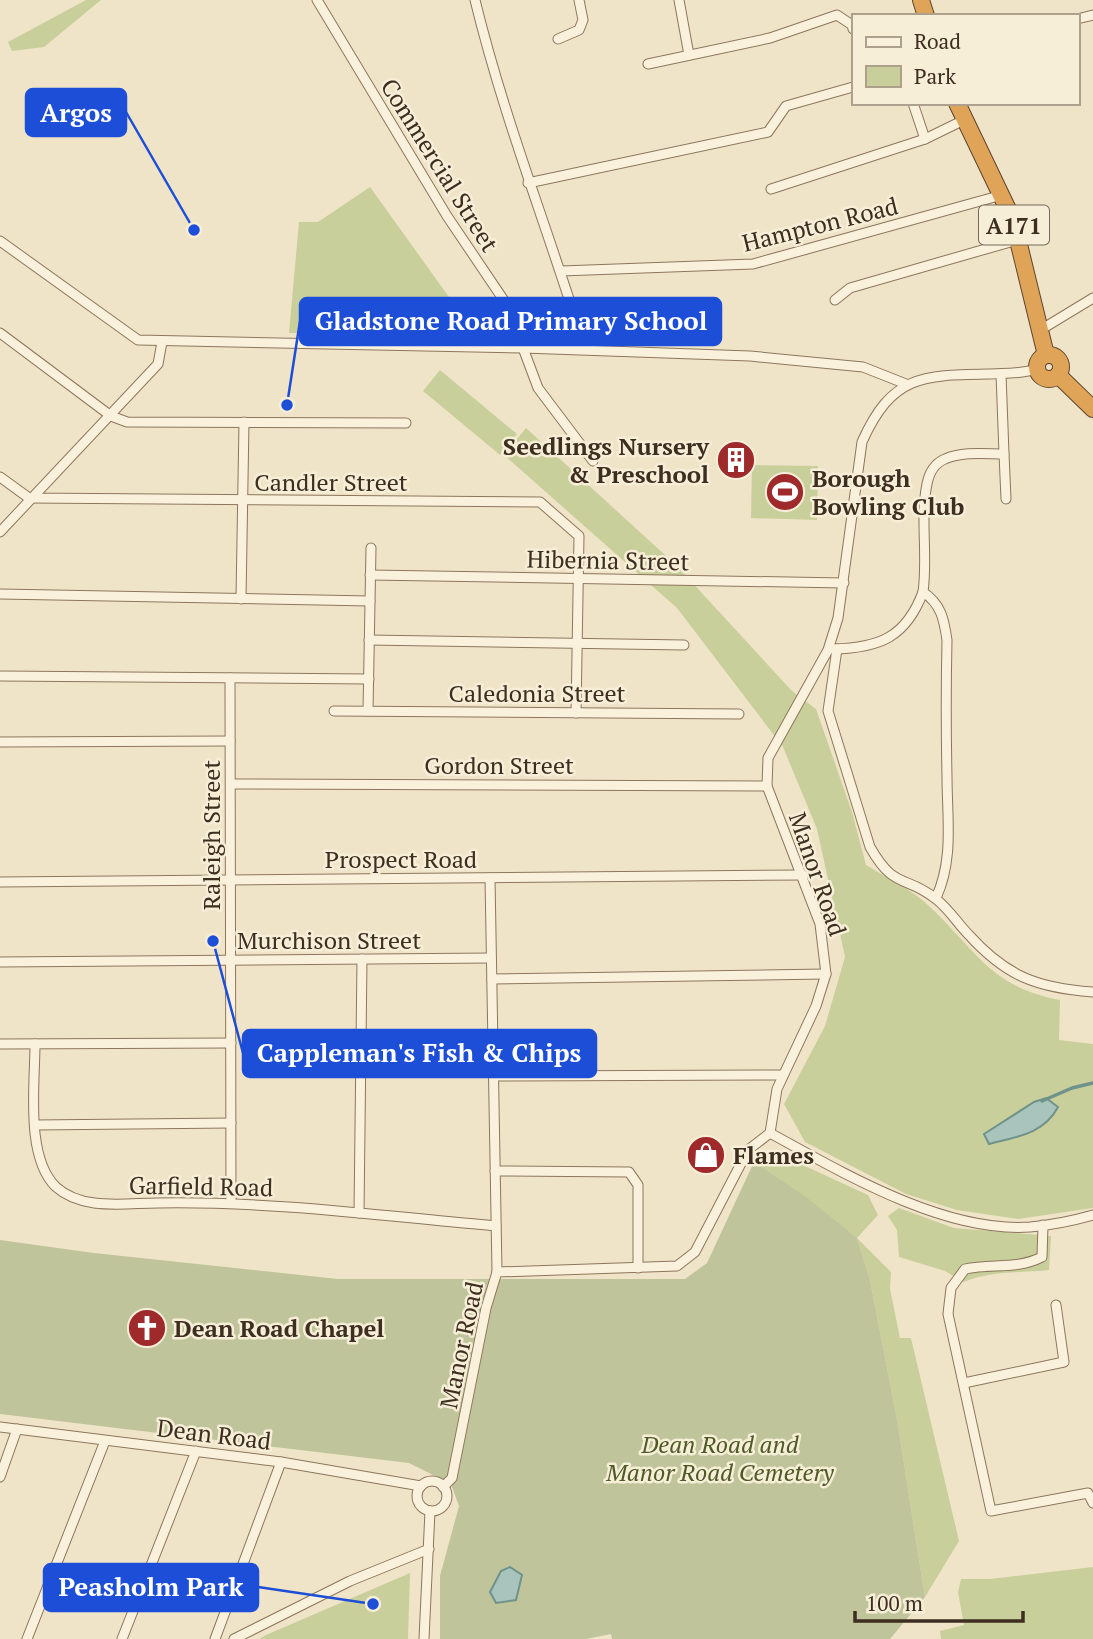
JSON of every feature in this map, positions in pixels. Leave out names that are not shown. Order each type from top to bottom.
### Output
[{"type":"highway","name":"A171","points":[[958,105],[1013,220],[1042,329],[1042,362]]},
{"type":"highway","points":[[1042,362],[1046,378],[1058,375],[1093,409]]},
{"type":"street","name":"Commercial Street","points":[[317,0],[447,216],[536,348]]},
{"type":"street","points":[[475,0],[488,53],[528,183],[561,271],[585,349]]},
{"type":"street","points":[[558,38],[579,30],[583,20],[579,0]]},
{"type":"street","points":[[679,0],[689,55]]},
{"type":"street","points":[[648,64],[770,38],[837,15],[852,24]]},
{"type":"street","points":[[528,183],[768,132],[786,106],[852,87]]},
{"type":"street","points":[[914,105],[925,139]]},
{"type":"street","points":[[771,189],[925,139],[964,120]]},
{"type":"street","name":"Hampton Road","points":[[561,271],[753,264],[1002,195]]},
{"type":"street","points":[[835,300],[850,288],[1017,240]]},
{"type":"street","points":[[0,241],[138,340],[585,349],[750,356],[863,367],[906,384],[929,376],[1001,374],[1042,362]]},
{"type":"street","points":[[1042,329],[1093,298]]},
{"type":"street","points":[[0,333],[111,416],[127,422],[406,423]]},
{"type":"street","points":[[0,532],[29,498],[111,416],[158,364],[162,342]]},
{"type":"street","points":[[523,348],[538,388],[593,461]]},
{"type":"street","points":[[1001,374],[1006,499]]},
{"type":"street","name":"Manor Road","points":[[430,1511],[444,1504],[443,1487],[452,1478],[486,1308],[497,1272],[677,1266],[695,1252],[748,1150],[770,1133],[774,1100],[816,1006],[826,974],[820,924],[767,786],[768,758],[797,704],[833,649],[862,442],[874,416],[906,384]]},
{"type":"street","points":[[241,599],[244,422]]},
{"type":"street","points":[[1004,454],[961,454],[944,459],[931,470],[926,485],[926,567],[923,592],[914,616],[899,633],[878,643],[833,649],[828,711],[870,847],[887,874],[936,898],[970,937],[999,963],[1027,981],[1059,989],[1093,992]]},
{"type":"street","points":[[0,477],[29,498]]},
{"type":"street","name":"Candler Street","points":[[29,498],[540,502],[579,536],[578,578]]},
{"type":"street","points":[[368,711],[371,548]]},
{"type":"street","name":"Hibernia Street","points":[[370,575],[844,583]]},
{"type":"street","points":[[576,713],[578,578]]},
{"type":"street","points":[[923,592],[932,598],[943,615],[947,640],[947,800],[950,835],[945,880],[936,898]]},
{"type":"street","points":[[0,594],[370,601]]},
{"type":"street","points":[[369,640],[684,645]]},
{"type":"street","points":[[0,676],[369,679]]},
{"type":"street","name":"Raleigh Street","points":[[230,678],[231,1202]]},
{"type":"street","name":"Caledonia Street","points":[[334,711],[739,714]]},
{"type":"street","points":[[0,742],[230,741]]},
{"type":"street","name":"Gordon Street","points":[[230,784],[767,786]]},
{"type":"street","name":"Prospect Road","points":[[0,882],[803,875]]},
{"type":"street","points":[[490,878],[497,1272]]},
{"type":"street","name":"Murchison Street","points":[[0,962],[491,958]]},
{"type":"street","points":[[359,1213],[362,959]]},
{"type":"street","points":[[492,979],[826,974]]},
{"type":"street","points":[[0,1044],[231,1042]]},
{"type":"street","name":"Garfield Road","points":[[35,1044],[35,1125],[38,1155],[44,1171],[55,1186],[72,1198],[92,1203],[231,1202],[496,1226]]},
{"type":"street","points":[[494,1076],[783,1075]]},
{"type":"street","points":[[35,1125],[231,1123]]},
{"type":"street","points":[[770,1133],[906,1202],[955,1219],[1027,1227],[1093,1215]]},
{"type":"street","points":[[495,1171],[629,1172],[638,1185],[638,1268]]},
{"type":"street","points":[[1043,1225],[1042,1257],[1030,1264],[965,1269],[951,1288],[948,1314],[992,1511],[1088,1493],[1093,1503]]},
{"type":"street","points":[[964,1383],[1064,1362],[1056,1305]]},
{"type":"street","name":"Dean Road","points":[[0,1427],[281,1462],[421,1486]]},
{"type":"street","points":[[0,1478],[17,1429]]},
{"type":"street","points":[[27,1639],[105,1441]]},
{"type":"street","points":[[122,1639],[196,1451]]},
{"type":"street","points":[[215,1639],[281,1462]]},
{"type":"street","points":[[424,1639],[430,1511],[417,1500],[421,1486],[432,1481],[443,1487]]},
{"type":"street","points":[[234,1639],[372,1571],[429,1549]]},
{"type":"green space","points":[[86,0],[101,0],[44,47],[12,51],[8,42]]},
{"type":"green space","points":[[370,187],[477,336],[289,333],[299,222],[318,222]]},
{"type":"green space","points":[[440,370],[517,434],[500,455],[423,391]]},
{"type":"green space","points":[[526,428],[676,565],[792,691],[816,709],[852,812],[866,865],[923,901],[1000,976],[1036,994],[1060,1000],[1059,1040],[1093,1044],[1093,1208],[1018,1219],[957,1210],[906,1194],[805,1142],[784,1104],[825,1026],[845,957],[817,829],[783,747],[677,608],[504,455]]},
{"type":"green space","name":"Borough Bowling Club","points":[[752,465],[818,466],[817,520],[751,518]]},
{"type":"green space","points":[[779,1154],[868,1195],[878,1215],[857,1238],[754,1162]]},
{"type":"green space","name":"Dean Road and Manor Road Cemetery","points":[[754,1162],[806,1197],[857,1238],[870,1280],[897,1419],[925,1597],[890,1639],[612,1639],[611,1634],[586,1639],[440,1639],[440,1576],[459,1506],[451,1484],[409,1463],[0,1414],[0,1240],[94,1253],[338,1279],[685,1279],[707,1263]]},
{"type":"green space","points":[[899,1208],[954,1228],[1051,1236],[1049,1270],[994,1274],[964,1282],[945,1271],[899,1257],[897,1230],[888,1216]]},
{"type":"green space","points":[[857,1238],[891,1272],[890,1289],[900,1338],[911,1338],[959,1541],[925,1597],[897,1419],[870,1280]]},
{"type":"green space","points":[[1093,1567],[1093,1639],[941,1639],[940,1631],[964,1625],[958,1592],[961,1579],[990,1579]]},
{"type":"green space","points":[[410,1573],[408,1639],[259,1639],[266,1635]]},
{"type":"water","points":[[1046,1098],[1058,1107],[1045,1123],[1028,1133],[989,1144],[984,1134],[1034,1102]]},
{"type":"water","points":[[510,1567],[522,1575],[516,1600],[496,1603],[490,1592],[501,1571]]},
{"type":"waterway","points":[[1042,1101],[1072,1088],[1093,1083]]},
{"type":"place","name":"Argos","points":[[194,230]]},
{"type":"place","name":"Gladstone Road Primary School","points":[[287,405]]},
{"type":"place","name":"Seedlings Nursery & Preschool","points":[[736,460]]},
{"type":"place","name":"Borough Bowling Club","points":[[785,492]]},
{"type":"place","name":"Cappleman's Fish & Chips","points":[[213,941]]},
{"type":"place","name":"Flames","points":[[706,1155]]},
{"type":"place","name":"Dean Road Chapel","points":[[147,1328]]},
{"type":"place","name":"Peasholm Park","points":[[373,1604]]}]
